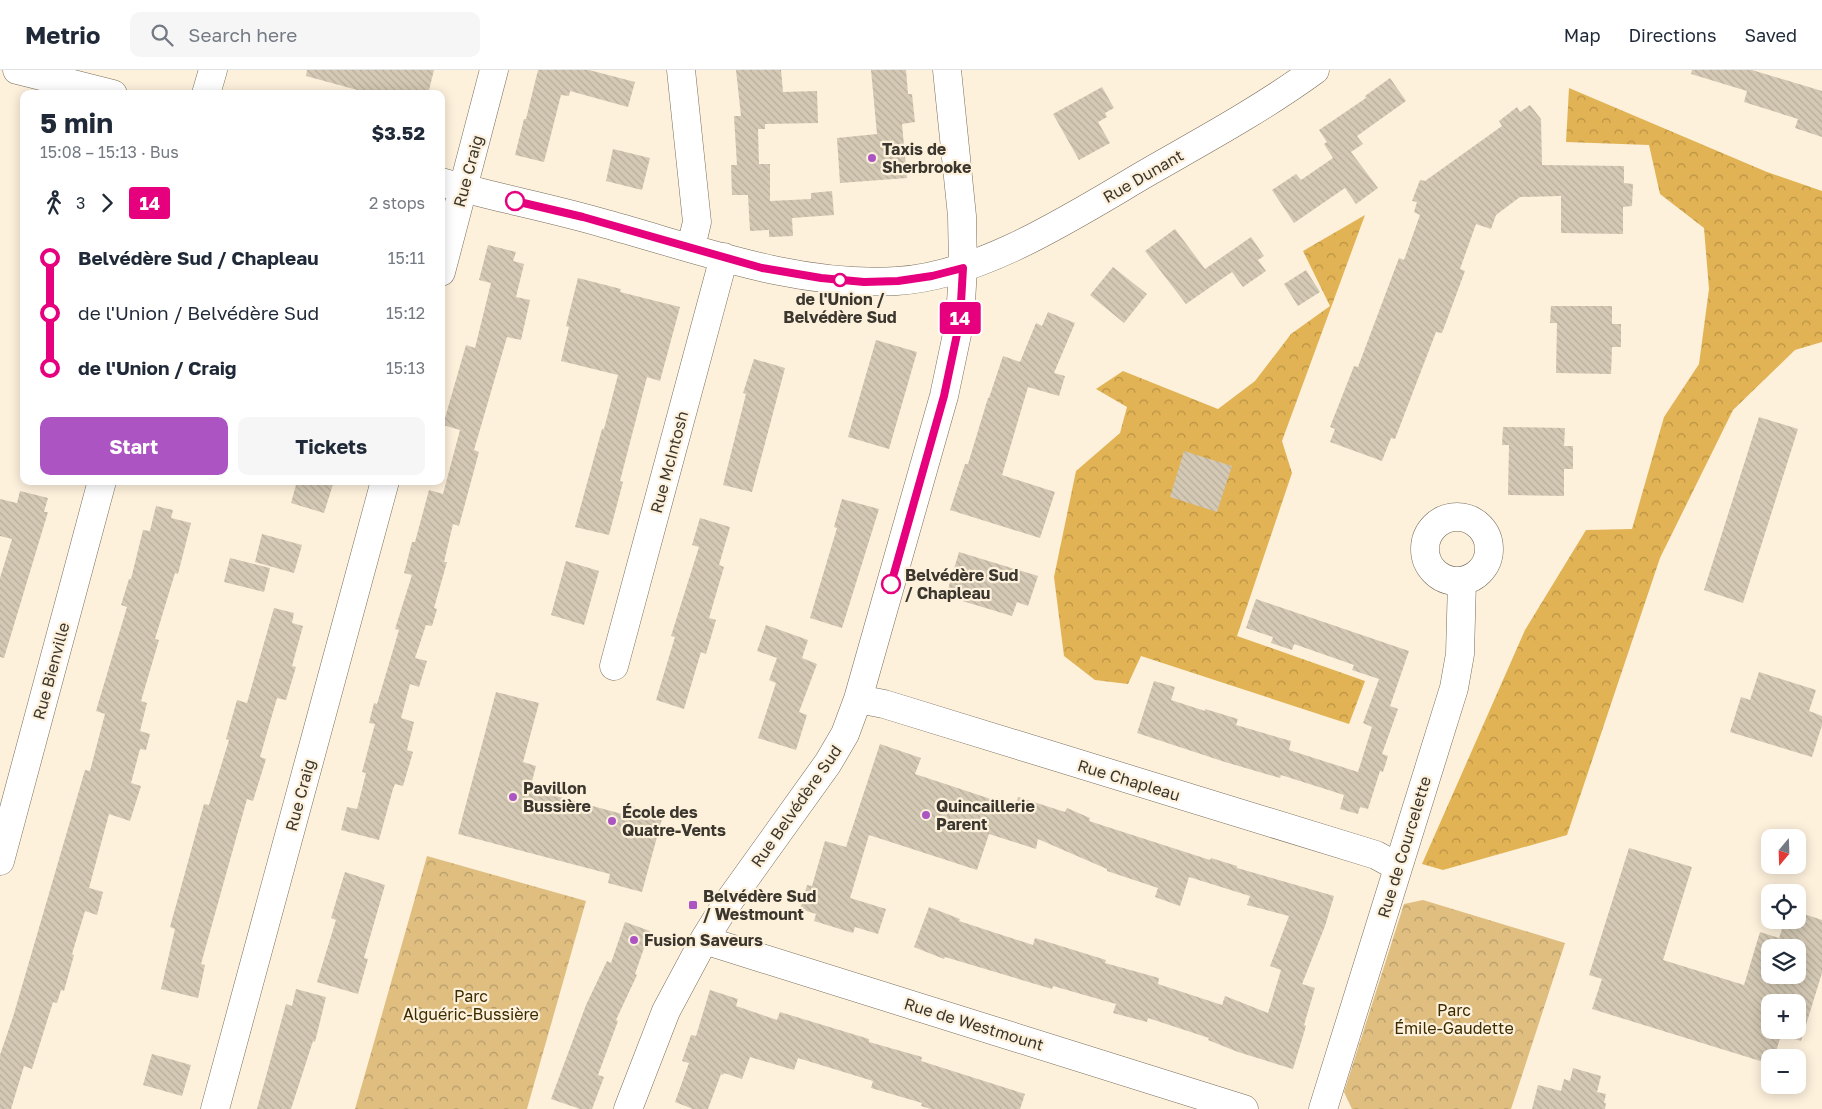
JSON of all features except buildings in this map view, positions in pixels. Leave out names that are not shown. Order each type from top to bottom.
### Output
[{"type":"street","points":[[17,70],[97,90]]},
{"type":"street","points":[[207,90],[213,70]]},
{"type":"street","name":"Rue Craig","points":[[445,243],[453,186],[494,70]]},
{"type":"street","points":[[681,70],[697,222],[691,247]]},
{"type":"street","name":"Rue Belvédère Sud","points":[[628,1109],[666,1012],[704,940],[722,911],[828,763],[844,734],[858,698],[944,396],[960,320],[963,268],[962,216],[947,70]]},
{"type":"street","name":"Rue Dunant","points":[[453,186],[583,217],[762,268],[821,278],[864,282],[907,280],[963,268],[1018,245],[1073,216],[1269,102],[1315,70]]},
{"type":"street","name":"Rue McIntosh","points":[[614,666],[724,257]]},
{"type":"street","name":"Rue Bienville","points":[[0,861],[101,485]]},
{"type":"street","name":"Rue Craig","points":[[215,1109],[384,485]]},
{"type":"street","name":"Rue de Courcelette","points":[[1323,1109],[1454,688],[1460,654],[1462,581]]},
{"type":"street","name":"Rue Chapleau","points":[[858,698],[903,710],[1376,856],[1398,867]]},
{"type":"street","name":"Rue de Westmount","points":[[704,940],[1244,1109]]},
{"type":"green space","points":[[1569,88],[1767,172],[1822,191],[1822,342],[1795,350],[1733,410],[1660,558],[1567,835],[1443,870],[1422,864],[1525,630],[1586,530],[1632,529],[1664,417],[1699,364],[1709,289],[1704,228],[1660,194],[1649,145],[1566,142]]},
{"type":"green space","points":[[1365,215],[1282,441],[1292,473],[1237,636],[1365,681],[1349,724],[1141,656],[1128,684],[1095,680],[1064,656],[1054,577],[1076,471],[1120,433],[1127,407],[1096,389],[1123,371],[1218,409],[1255,381],[1291,334],[1330,306],[1303,251]]},
{"type":"green space","name":"Parc Alguéric-Bussière","points":[[427,856],[586,901],[527,1109],[355,1109]]},
{"type":"green space","name":"Parc Émile-Gaudette","points":[[1423,900],[1565,943],[1511,1109],[1352,1109],[1344,1092],[1404,904]]},
{"type":"bus line","name":"14","points":[[515,201],[583,217],[762,268],[821,278],[864,282],[898,281],[932,276],[963,268],[960,320],[944,396],[891,584]]},
{"type":"place","name":"Taxis de Sherbrooke","points":[[872,158]]},
{"type":"place","name":"de l'Union / Belvédère Sud","points":[[840,280]]},
{"type":"place","name":"Belvédère Sud / Chapleau","points":[[891,584]]},
{"type":"place","name":"Pavillon Bussière","points":[[513,797]]},
{"type":"place","name":"Quincaillerie Parent","points":[[926,815]]},
{"type":"place","name":"École des Quatre-Vents","points":[[612,821]]},
{"type":"place","name":"Belvédère Sud / Westmount","points":[[693,905]]},
{"type":"place","name":"Fusion Saveurs","points":[[634,940]]}]
